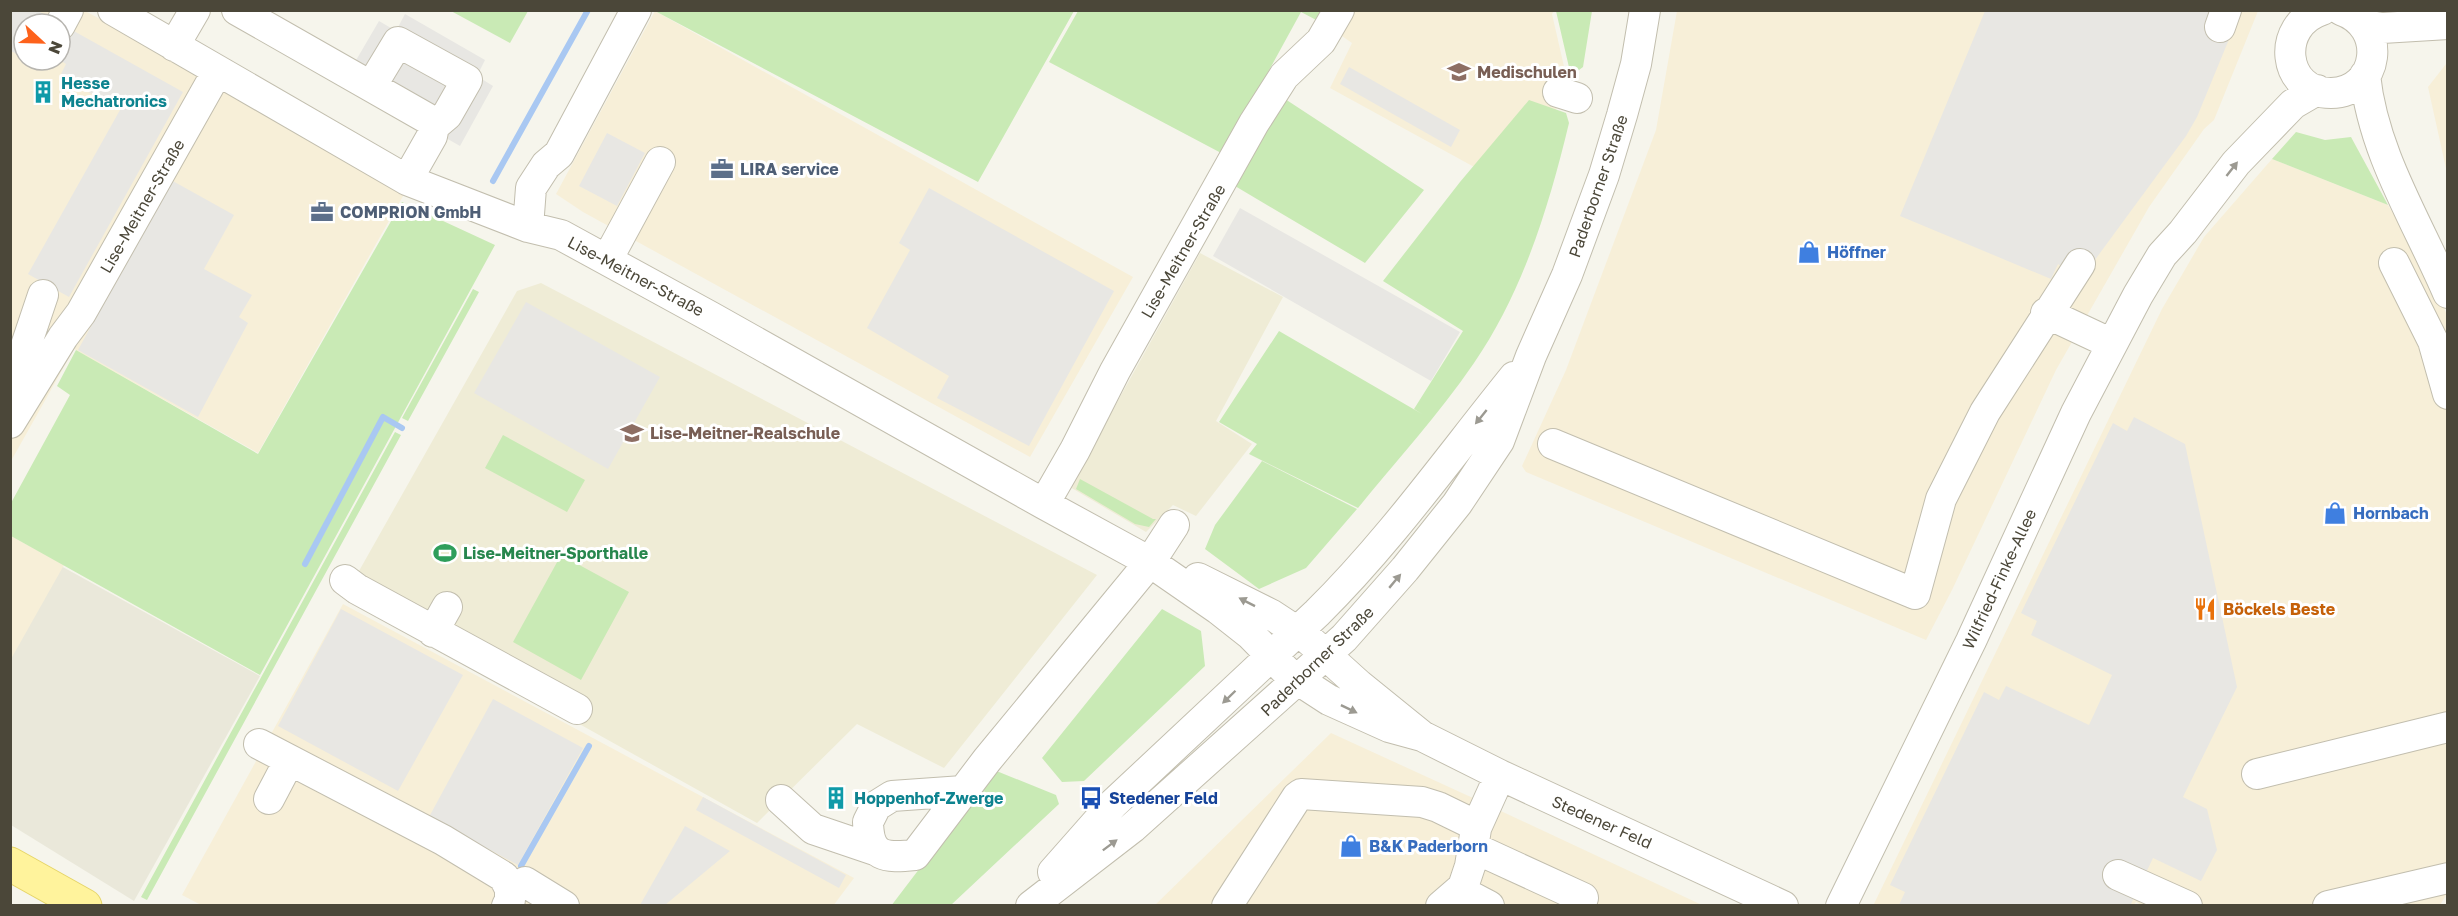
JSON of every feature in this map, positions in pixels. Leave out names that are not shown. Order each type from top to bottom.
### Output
[{"type":"main road","points":[[10,864],[85,906]]},
{"type":"street","name":"Lise-Meitner-Straße","points":[[113,10],[407,180],[530,217],[607,260],[818,363],[1044,504],[1150,562],[1218,609],[1272,656]]},
{"type":"street","points":[[174,46],[195,10]]},
{"type":"street","points":[[237,10],[372,85],[430,120],[434,126]]},
{"type":"street","points":[[530,217],[559,171],[559,154],[636,10]]},
{"type":"street","name":"Lise-Meitner-Straße","points":[[1044,504],[1075,450],[1115,370],[1254,123],[1284,76],[1321,41],[1339,10]]},
{"type":"street","name":"Paderborner Straße","points":[[1030,906],[1132,828],[1327,654],[1375,605],[1456,504],[1499,441],[1531,356],[1568,275],[1604,175],[1636,64],[1645,10]]},
{"type":"street","points":[[2322,10],[2308,17],[2295,31],[2290,45],[2291,63],[2302,81],[2324,92],[2344,106],[2376,162],[2396,185],[2440,256],[2448,293]]},
{"type":"street","points":[[2353,16],[2382,28],[2448,24]]},
{"type":"street","points":[[2353,16],[2372,42],[2368,68],[2371,115],[2396,185]]},
{"type":"street","name":"Wilfried-Finke-Allee","points":[[2162,255],[2183,232],[2236,163],[2285,111],[2301,98],[2324,92],[2340,92],[2353,87],[2368,68],[2396,47],[2448,38]]},
{"type":"street","points":[[372,85],[398,42],[467,80],[447,115],[434,126],[432,136],[407,180]]},
{"type":"street","name":"Wilfried-Finke-Allee","points":[[1841,906],[1971,641],[2076,413],[2162,255],[2174,215],[2220,151],[2276,92],[2291,63]]},
{"type":"street","name":"Lise-Meitner-Straße","points":[[10,423],[86,303],[217,72]]},
{"type":"street","points":[[607,260],[660,162]]},
{"type":"street","points":[[2394,263],[2433,341],[2448,394]]},
{"type":"street","points":[[1553,444],[1915,594],[1941,500],[1985,412],[2046,313],[2080,264]]},
{"type":"street","points":[[10,393],[43,295]]},
{"type":"street","points":[[2046,313],[2112,344]]},
{"type":"street","name":"Paderborner Straße","points":[[1023,906],[1113,804],[1298,632],[1349,581],[1418,499],[1531,356]]},
{"type":"street","points":[[781,800],[813,829],[875,850],[888,857],[915,855],[963,791],[1150,562],[1174,525]]},
{"type":"street","name":"Lise-Meitner-Straße","points":[[1150,562],[1206,580],[1272,615],[1327,654]]},
{"type":"street","points":[[345,580],[357,590],[440,619],[577,709]]},
{"type":"street","name":"Stedener Feld","points":[[1327,654],[1365,691],[1422,736]]},
{"type":"street","name":"Stedener Feld","points":[[1272,656],[1298,681],[1329,700],[1370,719],[1422,736],[1500,775],[1784,906]]},
{"type":"street","points":[[2257,774],[2448,727]]},
{"type":"street","points":[[259,744],[443,840],[504,877],[510,889],[510,900],[507,906]]},
{"type":"street","points":[[269,799],[289,761]]},
{"type":"street","points":[[1452,896],[1470,866],[1475,836],[1500,775]]},
{"type":"street","points":[[875,850],[870,842],[867,822],[881,801],[892,796],[963,791]]},
{"type":"street","points":[[1227,906],[1301,794],[1422,802],[1438,807],[1475,836],[1583,898]]},
{"type":"street","points":[[2118,875],[2187,906]]},
{"type":"street","points":[[2328,906],[2448,878]]},
{"type":"street","points":[[525,882],[564,906]]},
{"type":"street","points":[[1452,896],[1470,896],[1489,906]]},
{"type":"shaded area","points":[[1352,10],[1554,11],[1552,14],[1568,84],[1518,191],[1330,88],[1352,43],[1339,34]]},
{"type":"shaded area","points":[[2211,10],[2234,27],[2197,117],[2186,136],[2089,268],[2064,268],[2058,264],[2051,279],[1900,216],[1985,11]]},
{"type":"shaded area","points":[[11,11],[85,11],[220,83],[407,189],[258,453],[74,349],[11,461]]},
{"type":"shaded area","points":[[11,11],[40,12],[12,12],[11,51]]},
{"type":"shaded area","points":[[655,11],[1133,277],[1030,457],[583,212],[556,194]]},
{"type":"shaded area","points":[[1677,11],[2258,11],[2214,120],[2204,129],[2149,207],[2056,370],[1926,640],[1526,472],[1522,466],[1566,370],[1656,130]]},
{"type":"shaded area","points":[[405,14],[485,60],[477,76],[493,86],[460,146],[446,138],[355,62],[379,21],[396,31]]},
{"type":"shaded area","points":[[72,30],[183,92],[69,297],[28,274],[120,110],[60,76],[62,72],[72,72]]},
{"type":"shaded area","points":[[2448,64],[2447,173],[2428,87]]},
{"type":"shaded area","points":[[1349,67],[1460,130],[1451,147],[1340,84]]},
{"type":"shaded area","points":[[607,133],[645,153],[617,206],[579,186]]},
{"type":"shaded area","points":[[2272,159],[2388,205],[2428,271],[2447,315],[2448,892],[2440,905],[2143,906],[2136,902],[2133,906],[1873,906],[2162,309],[2204,237]]},
{"type":"shaded area","points":[[171,180],[234,215],[204,269],[252,295],[239,317],[248,323],[198,417],[78,350]]},
{"type":"shaded area","points":[[929,188],[1114,291],[1029,446],[937,398],[949,376],[867,328],[910,250],[899,243]]},
{"type":"shaded area","points":[[1240,208],[1460,332],[1431,381],[1213,256]]},
{"type":"shaded area","points":[[1200,253],[1283,297],[1216,421],[1252,444],[1196,516],[1173,505],[1146,532],[1070,487]]},
{"type":"shaded area","name":"Lise-Meitner-Realschule","points":[[541,283],[1097,575],[944,768],[857,724],[757,823],[346,594],[517,291]]},
{"type":"shaded area","points":[[526,302],[660,377],[608,469],[474,393]]},
{"type":"shaded area","points":[[2134,417],[2185,444],[2237,687],[2183,797],[2207,809],[2217,850],[2201,881],[2153,858],[2130,906],[1899,905],[1905,892],[1890,885],[1984,692],[1999,700],[2006,686],[2089,725],[2112,675],[2031,635],[2037,621],[2021,613],[2113,423],[2127,431]]},
{"type":"shaded area","points":[[11,536],[64,565],[11,659]]},
{"type":"shaded area","points":[[61,566],[260,676],[134,901],[11,825],[11,657]]},
{"type":"shaded area","points":[[343,604],[854,878],[833,906],[203,906],[182,895]]},
{"type":"shaded area","points":[[341,609],[463,675],[398,791],[278,726]]},
{"type":"shaded area","points":[[493,699],[583,748],[518,865],[429,817]]},
{"type":"shaded area","points":[[1331,733],[1473,798],[1702,905],[1154,906]]},
{"type":"shaded area","points":[[703,797],[846,875],[839,888],[696,810]]},
{"type":"shaded area","points":[[685,826],[730,851],[665,905],[640,905]]},
{"type":"green space","points":[[528,10],[510,43],[451,11]]},
{"type":"green space","points":[[655,11],[1074,11],[978,182]]},
{"type":"green space","points":[[1078,11],[1329,11],[1322,23],[1301,12],[1223,154],[1049,62]]},
{"type":"green space","points":[[1556,11],[1592,11],[1583,67],[1571,76]]},
{"type":"green space","points":[[1282,97],[1424,190],[1365,263],[1235,186]]},
{"type":"green space","points":[[1529,100],[1566,113],[1569,123],[1553,186],[1532,248],[1507,307],[1474,363],[1432,419],[1358,508],[1249,454],[1257,444],[1219,422],[1279,331],[1422,414],[1414,409],[1463,331],[1383,281],[1460,182]]},
{"type":"green space","points":[[2296,132],[2325,140],[2351,137],[2388,205],[2272,159]]},
{"type":"green space","points":[[402,202],[495,245],[260,675],[11,536],[11,503],[70,395],[57,386],[76,350],[258,454]]},
{"type":"green space","points":[[473,289],[479,292],[408,421],[402,418]]},
{"type":"green space","points":[[395,432],[401,435],[147,900],[141,897]]},
{"type":"green space","points":[[503,435],[585,480],[567,512],[485,468]]},
{"type":"green space","points":[[1262,461],[1357,509],[1306,568],[1259,589],[1205,549],[1215,525]]},
{"type":"green space","points":[[1080,479],[1156,519],[1149,527],[1135,524],[1076,489]]},
{"type":"green space","points":[[561,555],[629,592],[581,680],[513,642]]},
{"type":"green space","points":[[1162,609],[1201,631],[1205,666],[1084,781],[1062,782],[1042,758]]},
{"type":"green space","points":[[993,772],[999,772],[1056,795],[1059,804],[951,905],[891,906]]},
{"type":"waterway","points":[[493,181],[588,10]]},
{"type":"waterway","points":[[305,564],[383,417],[402,428]]},
{"type":"waterway","points":[[521,866],[589,746]]},
{"type":"place","name":"Medischulen","points":[[1459,72]]},
{"type":"place","name":"Hesse Mechatronics","points":[[43,92]]},
{"type":"place","name":"LIRA service","points":[[722,169]]},
{"type":"place","name":"COMPRION GmbH","points":[[322,212]]},
{"type":"place","name":"Höffner","points":[[1809,252]]},
{"type":"place","name":"Lise-Meitner-Realschule","points":[[632,433]]},
{"type":"place","name":"Hornbach","points":[[2335,513]]},
{"type":"place","name":"Lise-Meitner-Sporthalle","points":[[445,553]]},
{"type":"place","name":"Böckels Beste","points":[[2205,609]]},
{"type":"place","name":"Hoppenhof-Zwerge","points":[[836,798]]},
{"type":"place","name":"Stedener Feld","points":[[1091,798]]},
{"type":"place","name":"B&K Paderborn","points":[[1351,846]]}]
